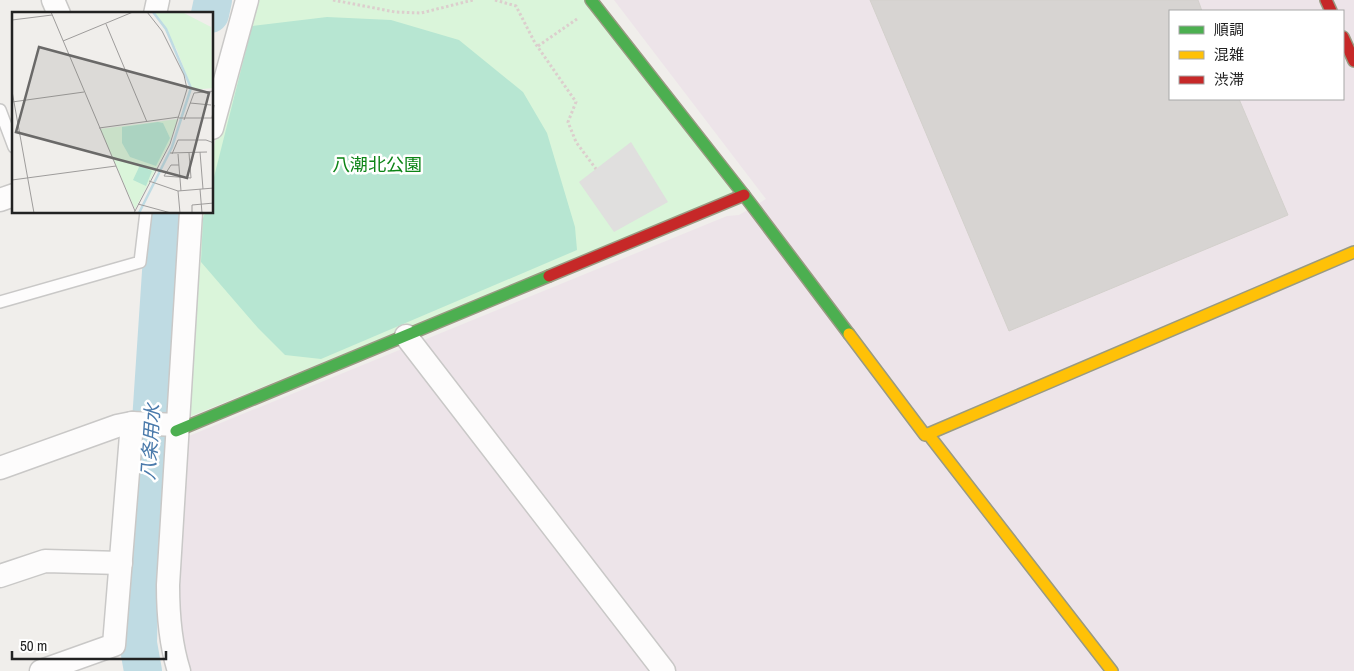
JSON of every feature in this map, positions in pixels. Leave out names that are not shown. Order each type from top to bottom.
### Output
[{"type":"street","points":[[53,0],[58,12]]},
{"type":"street","points":[[214,120],[246,0]]},
{"type":"street","points":[[594,3],[744,195],[925,435],[928,434],[1112,671]]},
{"type":"street","points":[[1344,39],[1354,60]]},
{"type":"street","points":[[0,468],[117,426],[137,423],[176,428],[406,336],[744,195]]},
{"type":"street","points":[[0,200],[12,196]]},
{"type":"street","points":[[179,671],[174,656],[168,617],[168,585],[176,428],[191,214]]},
{"type":"street","points":[[928,434],[1354,252]]},
{"type":"street","points":[[406,336],[664,671]]},
{"type":"street","points":[[41,671],[114,645],[137,423]]},
{"type":"street","points":[[0,576],[45,561],[121,563]]},
{"type":"lane","points":[[0,110],[12,142]]},
{"type":"lane","points":[[0,302],[140,262],[146,214]]},
{"type":"path","points":[[333,0],[395,12],[420,13],[472,0]]},
{"type":"path","points":[[494,0],[516,6]]},
{"type":"path","points":[[514,0],[538,46],[576,102],[568,122],[576,142],[596,169]]},
{"type":"path","points":[[538,46],[594,3]]},
{"type":"shaded area","points":[[614,0],[1354,0],[1354,671],[189,671],[181,641],[176,602],[184,438],[727,216],[739,215],[766,199]]},
{"type":"shaded area","points":[[631,142],[668,202],[614,232],[579,182]]},
{"type":"green space","name":"八潮北公園","points":[[246,0],[584,0],[738,193],[184,419],[199,214],[214,214],[214,146]]},
{"type":"green space","name":"八潮北公園","points":[[327,17],[391,20],[459,40],[523,92],[547,133],[575,227],[577,250],[321,359],[285,355],[258,328],[201,262],[203,218],[205,214],[214,214],[214,177],[252,26]]},
{"type":"building","points":[[870,0],[1198,0],[1202,10],[1169,10],[1169,100],[1239,100],[1288,215],[1009,331]]},
{"type":"waterway","name":"八条用水","points":[[210,12],[213,0]]},
{"type":"waterway","name":"八条用水","points":[[143,671],[138,643],[139,601],[165,214]]},
{"type":"traffic: fast","points":[[591,0],[744,195],[849,334]]},
{"type":"traffic: fast","points":[[176,431],[549,276]]},
{"type":"traffic: slow","points":[[928,434],[1354,252]]},
{"type":"traffic: slow","points":[[849,334],[925,435],[928,434],[1112,671]]},
{"type":"traffic: jam","points":[[1326,0],[1331,10]]},
{"type":"traffic: jam","points":[[1344,39],[1354,61]]},
{"type":"traffic: jam","points":[[549,276],[744,195]]}]
